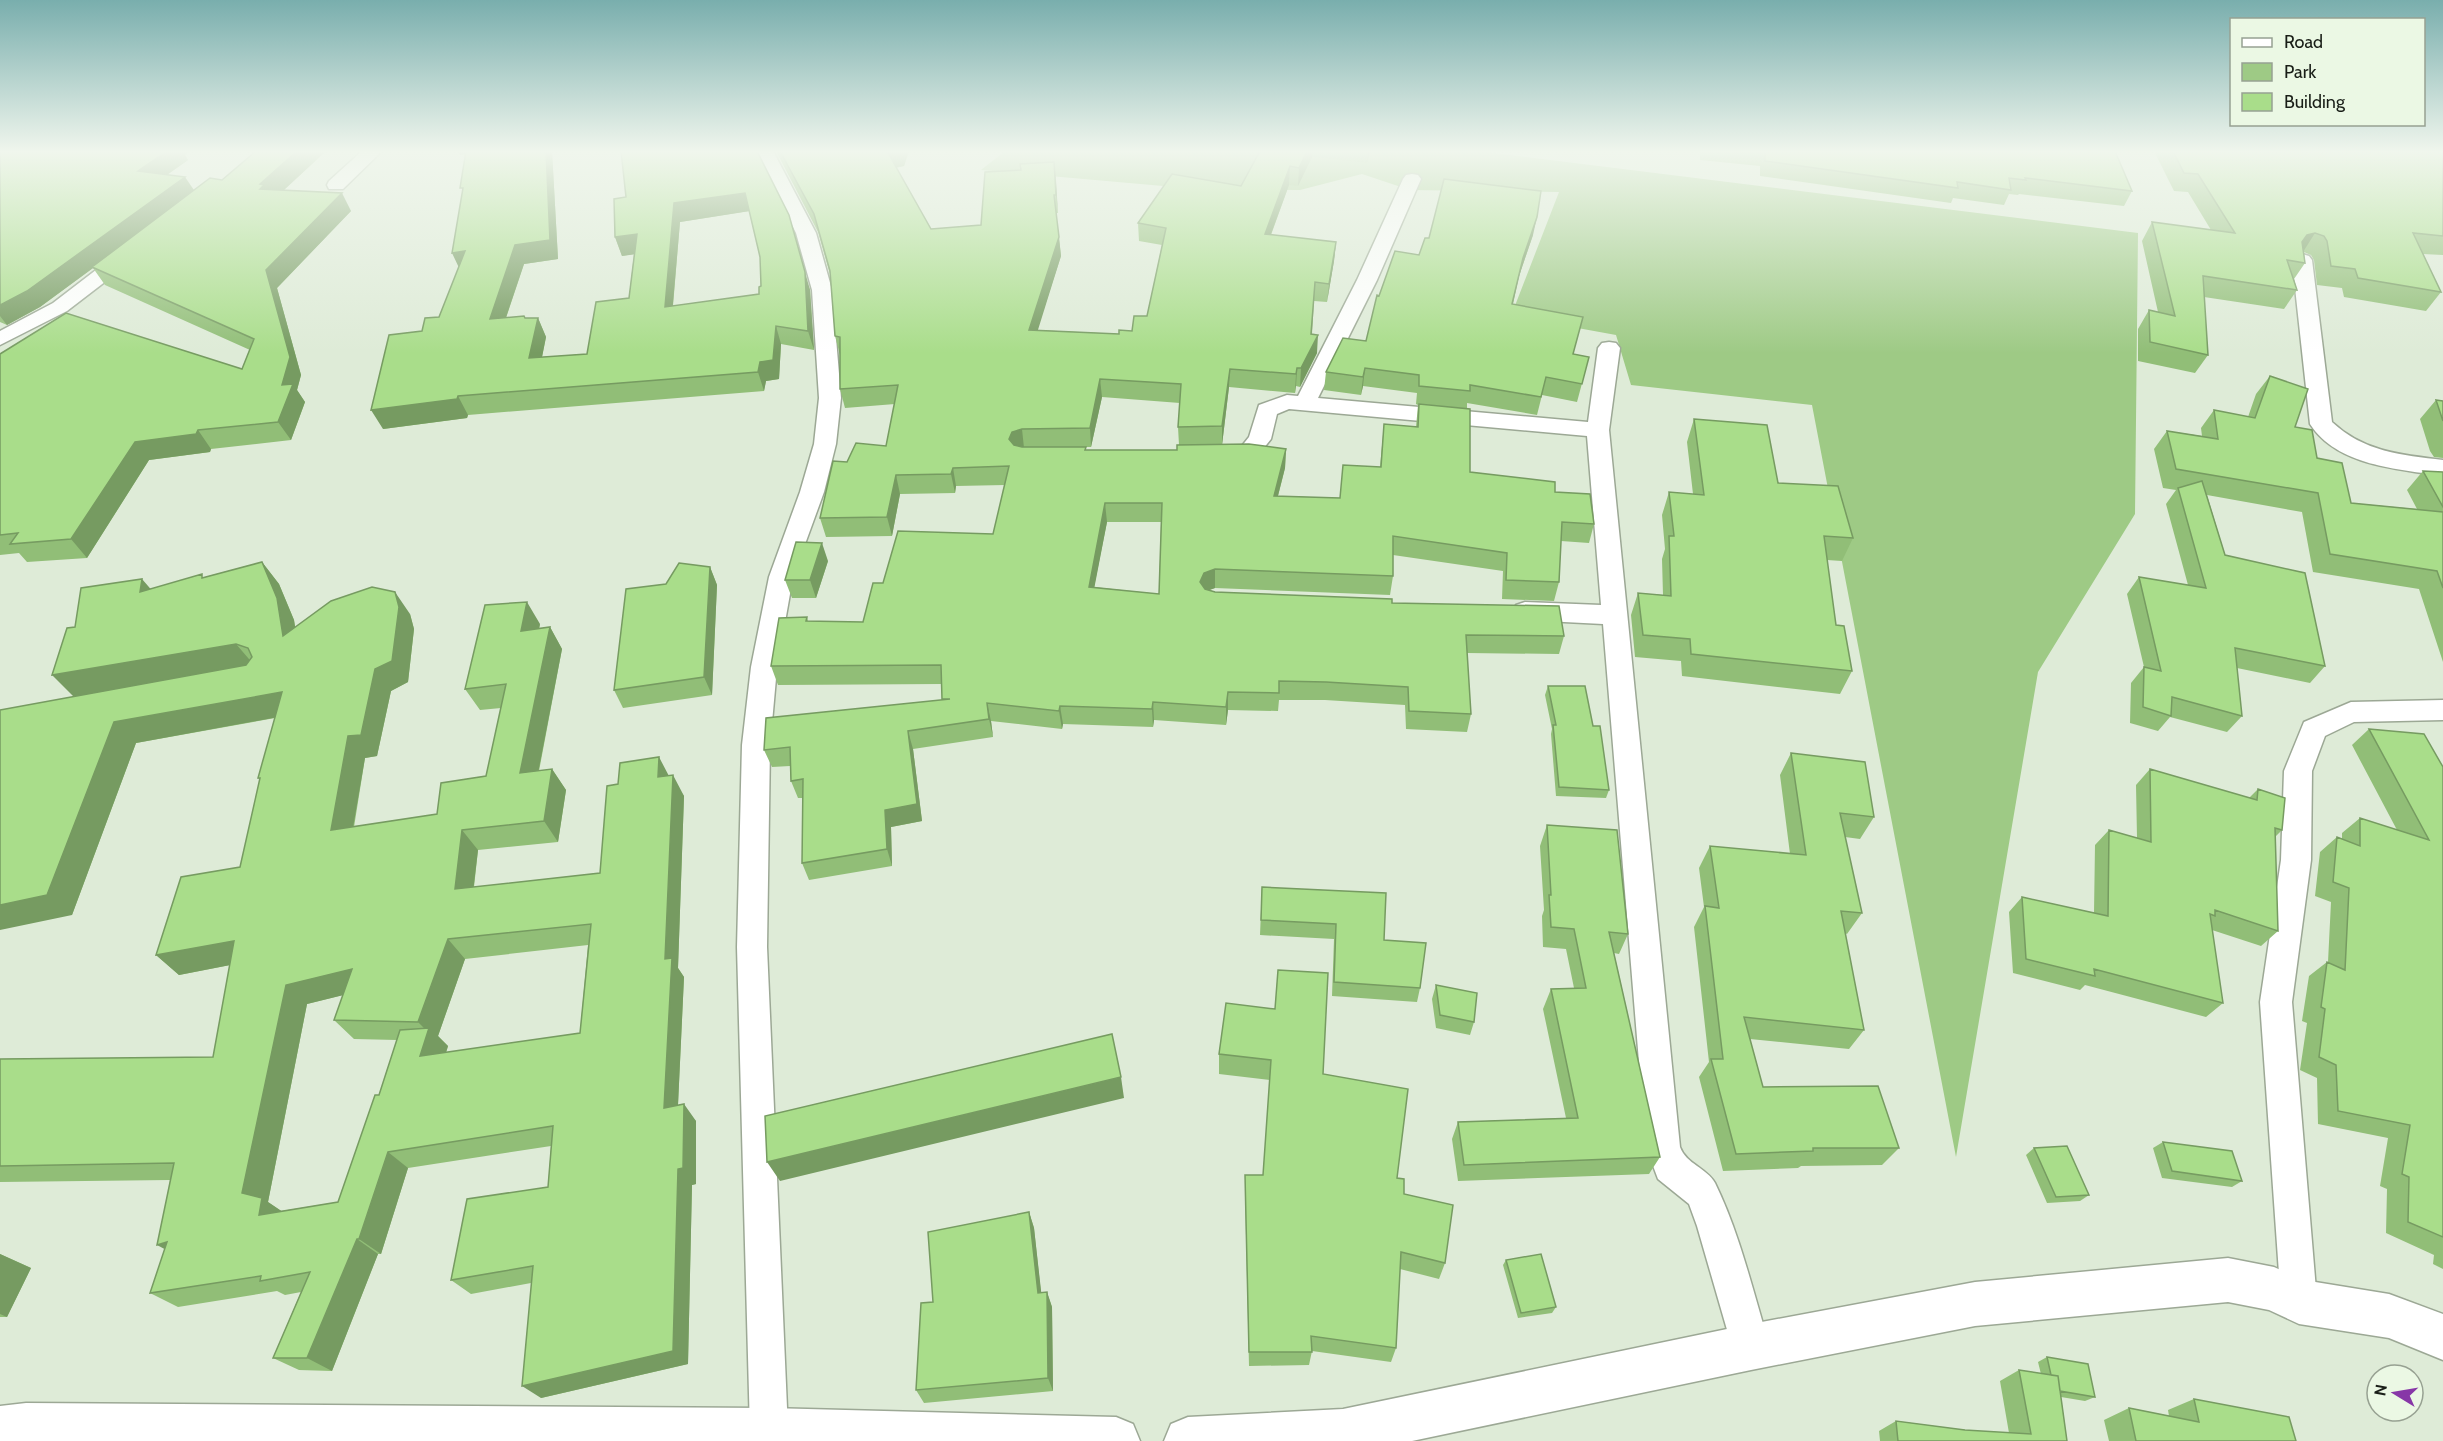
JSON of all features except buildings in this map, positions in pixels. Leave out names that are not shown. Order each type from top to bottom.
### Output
[{"type":"street","points":[[769,1431],[752,947],[756,745],[764,667],[781,578],[813,492],[825,444],[830,398],[822,290],[806,233],[798,218]]},
{"type":"street","points":[[1305,403],[1367,280],[1395,218]]},
{"type":"street","points":[[0,339],[60,306],[140,246]]},
{"type":"street","points":[[2302,260],[2321,424],[2335,440],[2364,455],[2443,468]]},
{"type":"street","points":[[1609,348],[1598,430],[1663,1147],[1670,1167],[1701,1192],[1715,1226],[1751,1347]]},
{"type":"street","points":[[1200,454],[1247,454],[1260,440],[1267,410],[1287,402],[1598,430]]},
{"type":"street","points":[[1496,610],[1613,615]]},
{"type":"street","points":[[2300,1302],[2276,1002],[2296,860],[2298,771],[2314,729],[2351,712],[2443,710]]},
{"type":"street","points":[[1188,1441],[1343,1432],[1751,1347],[1975,1304],[2228,1280],[2274,1289],[2300,1302],[2389,1316],[2443,1337]]},
{"type":"street","points":[[0,1429],[38,1426],[769,1431],[921,1438],[1116,1441]]},
{"type":"green space","points":[[1549,218],[2019,218],[2138,233],[2135,514],[2038,672],[1956,1157],[1812,405],[1631,385],[1616,335],[1511,316]]}]
